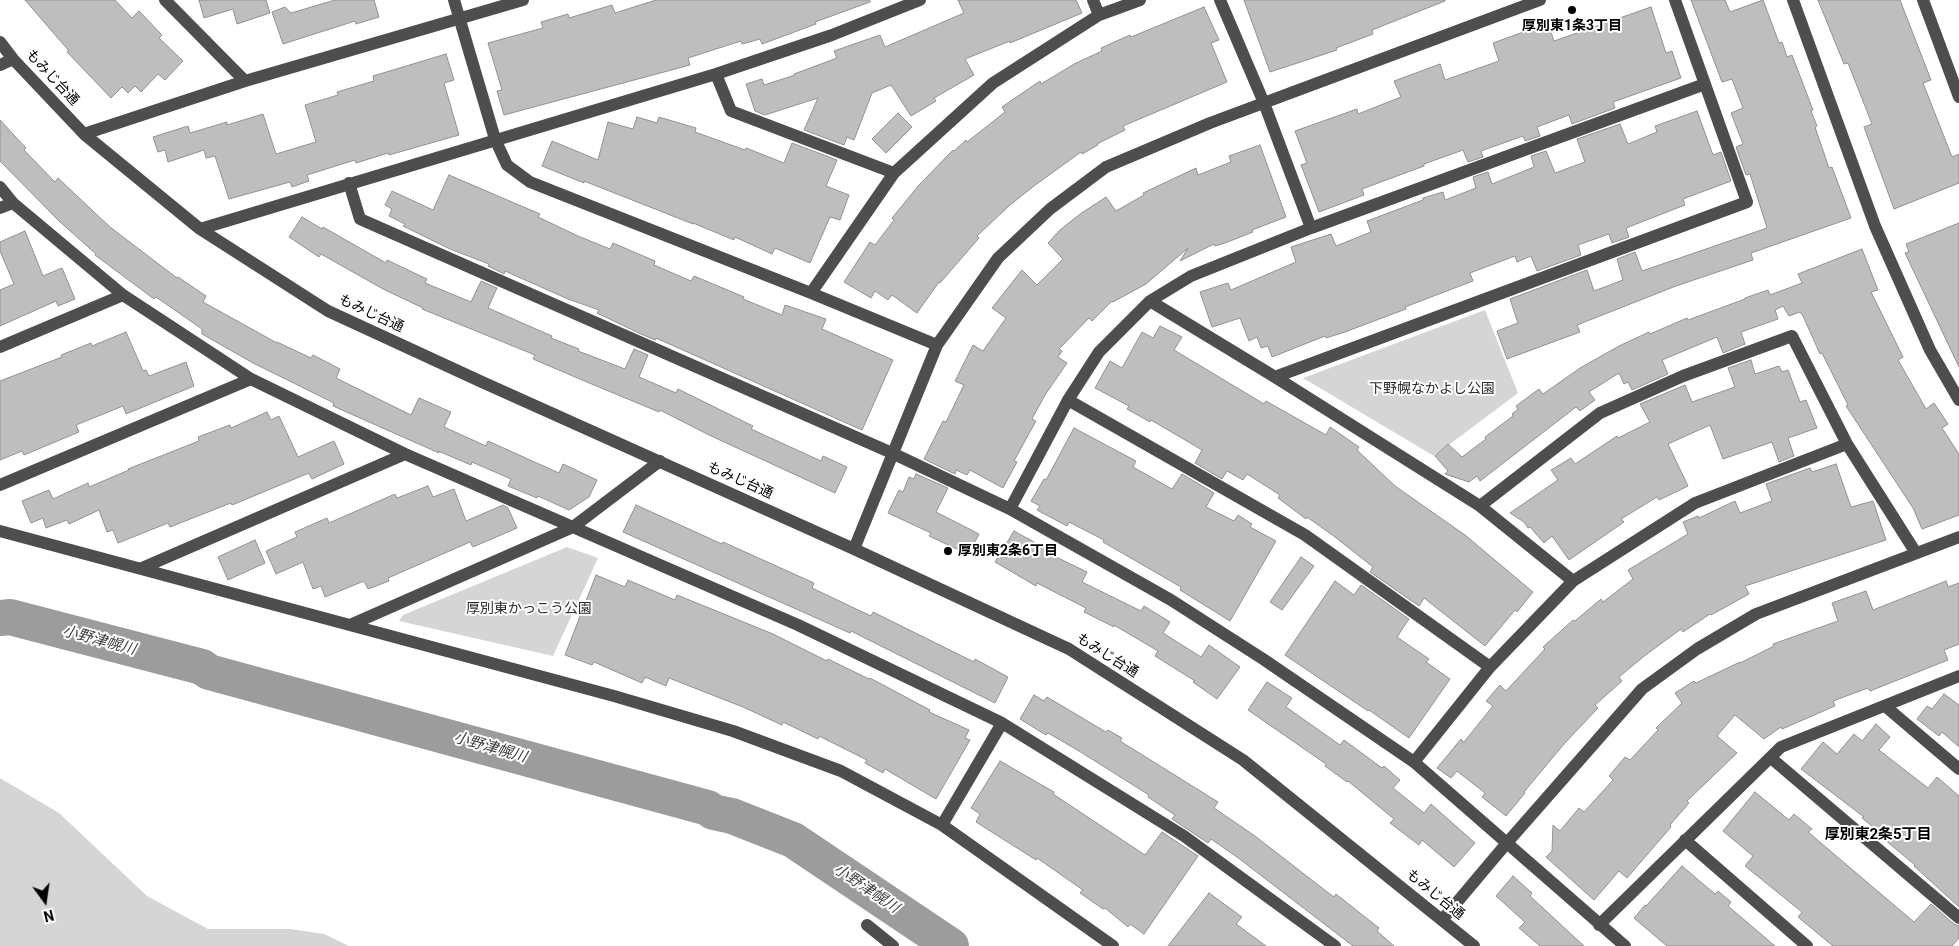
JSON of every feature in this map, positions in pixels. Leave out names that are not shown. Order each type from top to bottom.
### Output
[{"type":"street","points":[[165,0],[245,81]]},
{"type":"street","points":[[454,0],[495,139],[507,165],[530,182],[811,292],[937,345]]},
{"type":"street","points":[[84,134],[245,81],[523,0]]},
{"type":"street","points":[[200,229],[716,74],[832,35],[920,0]]},
{"type":"street","points":[[1093,0],[1098,15]]},
{"type":"street","points":[[811,292],[894,173],[993,83],[1098,15],[1140,0]]},
{"type":"street","points":[[1220,0],[1264,103],[1311,228]]},
{"type":"street","points":[[854,549],[937,345],[998,258],[1050,209],[1106,167],[1210,122],[1540,0]]},
{"type":"street","points":[[1276,377],[1747,202],[1675,0]]},
{"type":"street","points":[[1793,0],[1875,226],[1930,350],[1959,400]]},
{"type":"street","points":[[1924,1],[1959,97]]},
{"type":"street","name":"もみじ台通","points":[[0,42],[13,59],[84,134],[200,229],[328,311],[854,549],[1069,649],[1243,760],[1474,946]]},
{"type":"street","points":[[0,65],[13,59]]},
{"type":"street","points":[[716,74],[731,111],[894,173]]},
{"type":"street","points":[[1010,509],[1068,400],[1099,352],[1150,301],[1191,276],[1311,228],[1705,84]]},
{"type":"street","points":[[349,183],[360,219],[892,453],[1010,509],[1171,600],[1264,659],[1414,762],[1625,946]]},
{"type":"street","points":[[0,187],[14,203],[123,295],[251,379],[405,454],[798,625],[1002,723],[1184,836],[1335,946]]},
{"type":"street","points":[[0,208],[14,203]]},
{"type":"street","points":[[0,347],[123,295]]},
{"type":"street","points":[[1150,301],[1276,377],[1480,506],[1573,581]]},
{"type":"street","points":[[1480,506],[1600,413],[1683,376],[1792,336],[1847,444],[1916,553]]},
{"type":"street","points":[[0,485],[251,379]]},
{"type":"street","points":[[1068,400],[1305,535],[1490,667]]},
{"type":"street","points":[[1414,762],[1490,667],[1573,581],[1696,503],[1847,444]]},
{"type":"street","points":[[142,568],[405,454]]},
{"type":"street","points":[[350,625],[573,527],[660,461]]},
{"type":"street","points":[[0,531],[614,696],[733,731],[841,771],[942,826],[1113,946]]},
{"type":"street","points":[[1442,920],[1642,689],[1697,649],[1756,614],[1959,537]]},
{"type":"street","points":[[1599,925],[1781,747],[1959,676]]},
{"type":"street","points":[[1885,706],[1959,769]]},
{"type":"street","points":[[942,826],[1002,723]]},
{"type":"street","points":[[1771,758],[1959,918]]},
{"type":"street","points":[[1685,840],[1807,946]]},
{"type":"street","points":[[867,925],[893,946]]},
{"type":"green space","name":"下野幌なかよし公園","points":[[1485,310],[1518,393],[1434,456],[1303,378]]},
{"type":"green space","name":"厚別東かっこう公園","points":[[567,547],[598,558],[553,656],[399,621],[403,615]]},
{"type":"green space","points":[[0,778],[59,813],[147,896],[208,929],[290,929],[324,934],[349,946],[0,946]]},
{"type":"building","points":[[25,0],[115,0],[132,18],[139,11],[162,35],[159,38],[183,61],[165,80],[158,74],[141,92],[135,86],[128,93],[122,87],[111,98],[67,52],[69,51]]},
{"type":"building","points":[[199,0],[266,0],[270,13],[237,24],[233,9],[204,18]]},
{"type":"building","points":[[335,0],[374,0],[379,17],[356,24],[355,21],[283,44],[272,12],[285,7],[291,13]]},
{"type":"building","points":[[656,0],[870,0],[870,2],[762,44],[760,39],[742,44],[741,41],[688,58],[690,65],[504,115],[497,91],[502,90],[488,43],[543,28],[541,22],[568,14],[569,18],[612,5],[615,13]]},
{"type":"building","points":[[958,0],[1076,0],[1082,13],[1010,43],[1010,41],[965,59],[974,75],[934,98],[936,101],[911,116],[891,85],[872,93],[854,140],[847,137],[844,145],[804,130],[818,98],[765,115],[755,111],[746,84],[762,79],[764,85],[795,75],[837,58],[834,51],[880,35],[885,47],[964,13]]},
{"type":"building","points":[[1244,0],[1445,1],[1372,30],[1373,34],[1336,48],[1337,50],[1270,72]]},
{"type":"building","points":[[1691,0],[1725,0],[1730,12],[1763,0],[1779,43],[1782,42],[1787,57],[1792,55],[1813,110],[1811,111],[1817,126],[1815,127],[1829,168],[1832,167],[1851,218],[1751,253],[1753,260],[1676,286],[1577,325],[1580,332],[1507,359],[1497,331],[1518,323],[1510,299],[1587,270],[1594,291],[1623,280],[1617,259],[1635,252],[1642,271],[1767,228],[1750,174],[1746,175],[1736,147],[1743,144],[1731,113],[1743,108],[1732,79],[1722,82]]},
{"type":"building","points":[[1818,0],[1900,0],[1931,80],[1923,83],[1952,157],[1959,154],[1959,183],[1894,209],[1864,127],[1872,124],[1848,63],[1844,64]]},
{"type":"building","points":[[1204,7],[1219,40],[1211,43],[1227,82],[1123,126],[1125,130],[1082,154],[1081,152],[1034,186],[1010,205],[977,236],[979,238],[939,282],[917,313],[892,295],[888,300],[875,291],[871,298],[844,282],[870,242],[875,245],[894,220],[892,218],[919,185],[953,150],[966,140],[967,142],[1005,112],[1002,107],[1040,81],[1041,84],[1074,64],[1102,51],[1101,48]]},
{"type":"building","points":[[1651,7],[1666,53],[1672,51],[1681,78],[1613,102],[1615,108],[1572,124],[1569,115],[1537,127],[1540,136],[1525,141],[1523,136],[1481,151],[1483,157],[1468,162],[1463,150],[1424,164],[1424,166],[1362,189],[1364,195],[1319,212],[1301,165],[1307,163],[1295,131],[1357,109],[1358,114],[1401,97],[1394,81],[1440,64],[1445,80],[1499,61],[1493,43],[1548,23],[1554,41]]},
{"type":"building","points":[[446,54],[454,80],[444,83],[459,135],[356,163],[355,160],[307,175],[309,181],[292,187],[290,182],[229,199],[215,156],[206,158],[204,150],[168,162],[165,150],[158,152],[153,137],[188,126],[190,133],[227,122],[227,125],[263,114],[276,154],[316,142],[305,105],[338,95],[337,92],[374,81],[373,76]]},
{"type":"building","points":[[1697,111],[1713,155],[1721,152],[1731,181],[1683,199],[1685,205],[1626,228],[1629,237],[1612,243],[1609,234],[1578,245],[1581,255],[1537,271],[1531,256],[1517,262],[1515,256],[1470,273],[1473,281],[1405,307],[1406,309],[1345,332],[1326,338],[1325,336],[1272,357],[1268,346],[1261,348],[1257,337],[1249,341],[1240,318],[1212,327],[1200,292],[1228,283],[1231,290],[1296,262],[1291,247],[1331,234],[1336,246],[1371,232],[1367,221],[1423,200],[1423,198],[1443,192],[1445,200],[1476,188],[1473,177],[1488,172],[1492,184],[1534,167],[1531,156],[1546,151],[1555,173],[1585,162],[1577,139],[1620,124],[1628,144],[1657,132],[1655,126]]},
{"type":"building","points":[[898,113],[912,127],[886,153],[872,139]]},
{"type":"building","points":[[637,117],[657,123],[659,117],[696,128],[695,132],[745,150],[746,148],[784,163],[792,143],[837,160],[826,186],[849,195],[840,220],[830,217],[810,263],[775,248],[772,254],[735,237],[734,240],[542,166],[552,141],[598,160],[608,122],[633,129]]},
{"type":"building","points":[[0,120],[26,148],[24,150],[55,182],[58,178],[110,227],[177,278],[206,296],[203,302],[277,343],[311,358],[313,355],[340,369],[336,378],[411,415],[419,398],[451,412],[444,427],[486,446],[488,441],[559,473],[563,464],[597,480],[589,497],[569,510],[538,496],[537,498],[508,486],[511,479],[472,462],[471,465],[438,451],[439,453],[333,406],[334,403],[253,363],[202,334],[202,329],[156,297],[154,299],[95,255],[0,161]]},
{"type":"building","points":[[1260,145],[1286,217],[1225,243],[1215,246],[1214,244],[1180,261],[1188,248],[1146,284],[1112,301],[1092,321],[1089,318],[1059,349],[1062,351],[1058,357],[1067,363],[1045,395],[1032,419],[1036,421],[1014,461],[1017,462],[1003,488],[970,470],[967,475],[956,470],[955,474],[924,459],[943,421],[946,422],[964,385],[955,381],[973,345],[983,351],[1006,318],[992,308],[1022,270],[1037,285],[1063,259],[1048,243],[1060,230],[1106,197],[1116,211],[1144,195],[1143,193],[1196,168],[1198,175],[1231,162],[1229,156]]},
{"type":"building","points":[[449,175],[540,214],[538,217],[578,236],[610,249],[613,243],[655,261],[654,265],[691,281],[694,276],[782,315],[785,305],[826,319],[822,329],[893,360],[862,430],[656,338],[655,340],[641,334],[597,313],[599,310],[568,299],[505,271],[504,274],[488,266],[489,264],[450,249],[403,226],[405,224],[389,216],[392,209],[385,205],[392,191],[433,210]]},
{"type":"building","points":[[302,217],[386,263],[387,260],[427,279],[425,283],[471,302],[481,281],[497,288],[488,308],[552,336],[551,338],[579,349],[578,351],[625,369],[634,349],[648,355],[639,377],[676,393],[678,389],[753,426],[751,429],[821,461],[823,456],[847,467],[835,493],[709,435],[660,410],[659,412],[582,380],[533,359],[535,355],[422,309],[321,254],[319,257],[289,237]]},
{"type":"building","points":[[1959,223],[1959,367],[1905,253],[1909,252],[1906,244]]},
{"type":"building","points":[[25,231],[43,276],[62,268],[75,299],[58,306],[56,301],[0,326],[0,290],[14,284],[0,251],[0,242]]},
{"type":"building","points":[[1862,249],[1878,290],[1871,292],[1903,357],[1898,360],[1926,409],[1934,403],[1948,424],[1942,428],[1959,454],[1959,515],[1922,529],[1913,508],[1846,406],[1848,405],[1822,353],[1820,354],[1803,316],[1800,312],[1789,316],[1783,306],[1775,310],[1778,319],[1741,332],[1745,344],[1723,353],[1717,337],[1662,360],[1668,374],[1632,390],[1628,382],[1624,384],[1619,373],[1589,392],[1595,400],[1580,411],[1576,407],[1480,481],[1477,476],[1469,482],[1445,474],[1448,471],[1435,456],[1448,444],[1462,457],[1513,416],[1512,414],[1518,409],[1516,406],[1539,389],[1543,394],[1580,368],[1619,346],[1649,332],[1650,334],[1687,318],[1688,320],[1768,290],[1770,295],[1802,283],[1798,274]]},
{"type":"building","points":[[1160,326],[1182,337],[1174,350],[1264,404],[1266,401],[1326,435],[1330,427],[1359,447],[1357,450],[1395,486],[1465,535],[1533,592],[1485,646],[1424,598],[1419,606],[1370,572],[1373,567],[1335,537],[1307,517],[1306,519],[1278,498],[1280,495],[1247,474],[1243,480],[1227,471],[1222,479],[1195,463],[1202,450],[1151,420],[1150,422],[1127,409],[1129,406],[1095,388],[1110,361],[1122,368],[1142,332],[1153,338]]},
{"type":"building","points":[[126,332],[143,371],[146,370],[149,376],[186,362],[194,386],[126,414],[123,406],[76,425],[79,432],[24,455],[22,451],[0,460],[0,381],[62,357],[61,355],[91,343],[92,346]]},
{"type":"building","points":[[1751,360],[1755,374],[1779,366],[1782,372],[1788,370],[1800,402],[1806,400],[1817,428],[1788,438],[1794,456],[1779,462],[1772,442],[1723,459],[1710,425],[1668,444],[1688,486],[1659,500],[1657,497],[1621,519],[1624,522],[1569,560],[1552,536],[1544,543],[1530,527],[1528,528],[1524,522],[1510,513],[1558,480],[1551,470],[1571,458],[1575,464],[1617,436],[1618,438],[1650,422],[1640,404],[1685,385],[1692,402],[1735,387],[1728,368]]},
{"type":"building","points":[[267,412],[271,420],[279,416],[298,457],[334,441],[344,464],[312,479],[309,473],[232,505],[231,503],[170,527],[168,523],[118,543],[113,530],[107,532],[99,510],[69,524],[67,520],[46,528],[43,518],[31,523],[22,501],[49,490],[53,499],[88,483],[89,487],[128,469],[199,441],[198,437],[230,425],[231,428]]},
{"type":"building","points":[[1074,428],[1136,461],[1133,467],[1172,489],[1182,474],[1214,493],[1206,507],[1234,521],[1238,515],[1252,524],[1250,527],[1276,541],[1230,621],[1180,590],[1181,587],[1103,542],[1104,540],[1069,522],[1067,526],[1037,510],[1040,506],[1031,501],[1044,479],[1046,480]]},
{"type":"building","points":[[1836,464],[1851,507],[1873,501],[1886,540],[1745,586],[1749,594],[1710,614],[1683,632],[1681,629],[1619,677],[1622,681],[1595,705],[1598,708],[1564,744],[1506,816],[1482,797],[1485,793],[1457,771],[1451,778],[1437,768],[1461,739],[1464,742],[1493,706],[1486,701],[1500,685],[1506,691],[1545,649],[1543,647],[1573,620],[1575,621],[1601,599],[1603,602],[1633,579],[1628,570],[1688,534],[1683,522],[1698,516],[1699,518],[1735,501],[1740,513],[1772,501],[1766,484],[1810,468],[1812,472]]},
{"type":"building","points":[[916,474],[948,488],[936,512],[979,534],[971,549],[962,544],[959,550],[929,536],[931,533],[888,513],[899,490],[903,492],[909,477],[914,479]]},
{"type":"building","points":[[428,486],[433,497],[454,489],[466,521],[503,505],[508,508],[517,528],[473,547],[470,542],[388,578],[389,581],[368,589],[364,581],[325,597],[321,586],[313,589],[303,562],[276,574],[266,551],[297,537],[295,532],[327,518],[329,523],[395,494],[397,498]]},
{"type":"building","points":[[636,505],[814,583],[812,588],[871,616],[873,612],[974,662],[975,659],[1008,677],[995,703],[851,631],[850,633],[623,532]]},
{"type":"building","points":[[1014,531],[1054,553],[1052,555],[1087,572],[1082,582],[1141,611],[1144,606],[1170,622],[1163,633],[1201,657],[1209,645],[1240,667],[1217,699],[1193,682],[1195,681],[1155,656],[1158,651],[1114,625],[1114,627],[1084,612],[1086,608],[1037,583],[1036,586],[995,562]]},
{"type":"building","points":[[255,540],[265,563],[228,580],[218,557]]},
{"type":"building","points":[[1301,557],[1314,566],[1282,610],[1270,602]]},
{"type":"building","points":[[596,575],[625,587],[628,580],[675,600],[677,595],[773,634],[827,661],[828,659],[870,678],[930,710],[929,712],[969,730],[965,738],[970,740],[936,799],[885,769],[883,773],[865,763],[867,760],[819,736],[818,739],[783,722],[782,725],[743,707],[669,678],[666,686],[645,677],[642,683],[594,662],[592,665],[565,655]]},
{"type":"building","points":[[1335,581],[1354,595],[1361,585],[1409,619],[1397,637],[1429,659],[1426,662],[1450,679],[1409,738],[1285,655]]},
{"type":"building","points":[[1946,581],[1948,587],[1959,583],[1959,644],[1944,650],[1948,660],[1870,691],[1868,688],[1833,701],[1835,706],[1782,729],[1781,727],[1764,739],[1735,715],[1717,736],[1737,753],[1687,801],[1689,803],[1670,825],[1671,827],[1627,878],[1619,871],[1594,900],[1546,857],[1552,851],[1553,825],[1560,831],[1579,808],[1584,812],[1613,780],[1609,776],[1625,757],[1630,760],[1658,730],[1656,728],[1682,703],[1675,693],[1694,681],[1696,683],[1774,646],[1773,644],[1838,621],[1832,603],[1866,591],[1873,610]]},
{"type":"building","points":[[1267,682],[1292,698],[1286,707],[1340,745],[1344,740],[1382,768],[1384,766],[1400,780],[1393,788],[1424,813],[1431,804],[1475,843],[1454,867],[1422,840],[1419,845],[1390,823],[1394,819],[1348,781],[1325,766],[1326,764],[1248,710]]},
{"type":"building","points":[[1944,694],[1959,705],[1959,747],[1942,732],[1939,736],[1917,719],[1927,706],[1932,709]]},
{"type":"building","points":[[1034,695],[1044,701],[1047,697],[1106,732],[1108,730],[1122,738],[1120,741],[1218,802],[1214,808],[1255,836],[1334,897],[1336,894],[1379,928],[1377,931],[1394,946],[1353,946],[1237,857],[1211,839],[1208,843],[1172,819],[1175,815],[1148,797],[1149,795],[1079,751],[1048,733],[1046,735],[1020,719]]},
{"type":"building","points":[[1876,724],[1890,737],[1879,750],[1928,788],[1937,777],[1959,796],[1959,907],[1915,865],[1872,829],[1873,827],[1862,818],[1864,817],[1801,769],[1823,742],[1837,754],[1854,734],[1862,741]]},
{"type":"building","points":[[1000,761],[1054,792],[1053,794],[1145,855],[1162,832],[1198,856],[1144,934],[1130,924],[1128,927],[1105,908],[1103,909],[1080,893],[1083,890],[1037,858],[1036,860],[976,822],[980,814],[971,808]]},
{"type":"building","points":[[1755,792],[1789,820],[1794,814],[1812,829],[1808,832],[1914,922],[1931,904],[1954,924],[1959,926],[1959,938],[1952,946],[1833,946],[1798,917],[1802,912],[1745,866],[1753,856],[1723,831]]},
{"type":"building","points":[[1682,866],[1715,894],[1718,891],[1731,902],[1728,906],[1775,946],[1667,946],[1634,918]]},
{"type":"building","points":[[1513,876],[1532,893],[1530,896],[1584,946],[1540,946],[1519,928],[1525,922],[1496,896]]},
{"type":"building","points":[[1209,893],[1242,917],[1236,924],[1266,946],[1168,946]]},
{"type":"waterway","name":"小野津幌川","points":[[0,618],[10,617],[202,667],[209,672],[732,816],[793,840],[951,946]]},
{"type":"place","name":"厚別東1条3丁目","points":[[1572,10]]},
{"type":"place","name":"厚別東2条6丁目","points":[[948,551]]},
{"type":"district","name":"厚別東2条5丁目","points":[[1878,835]]}]
